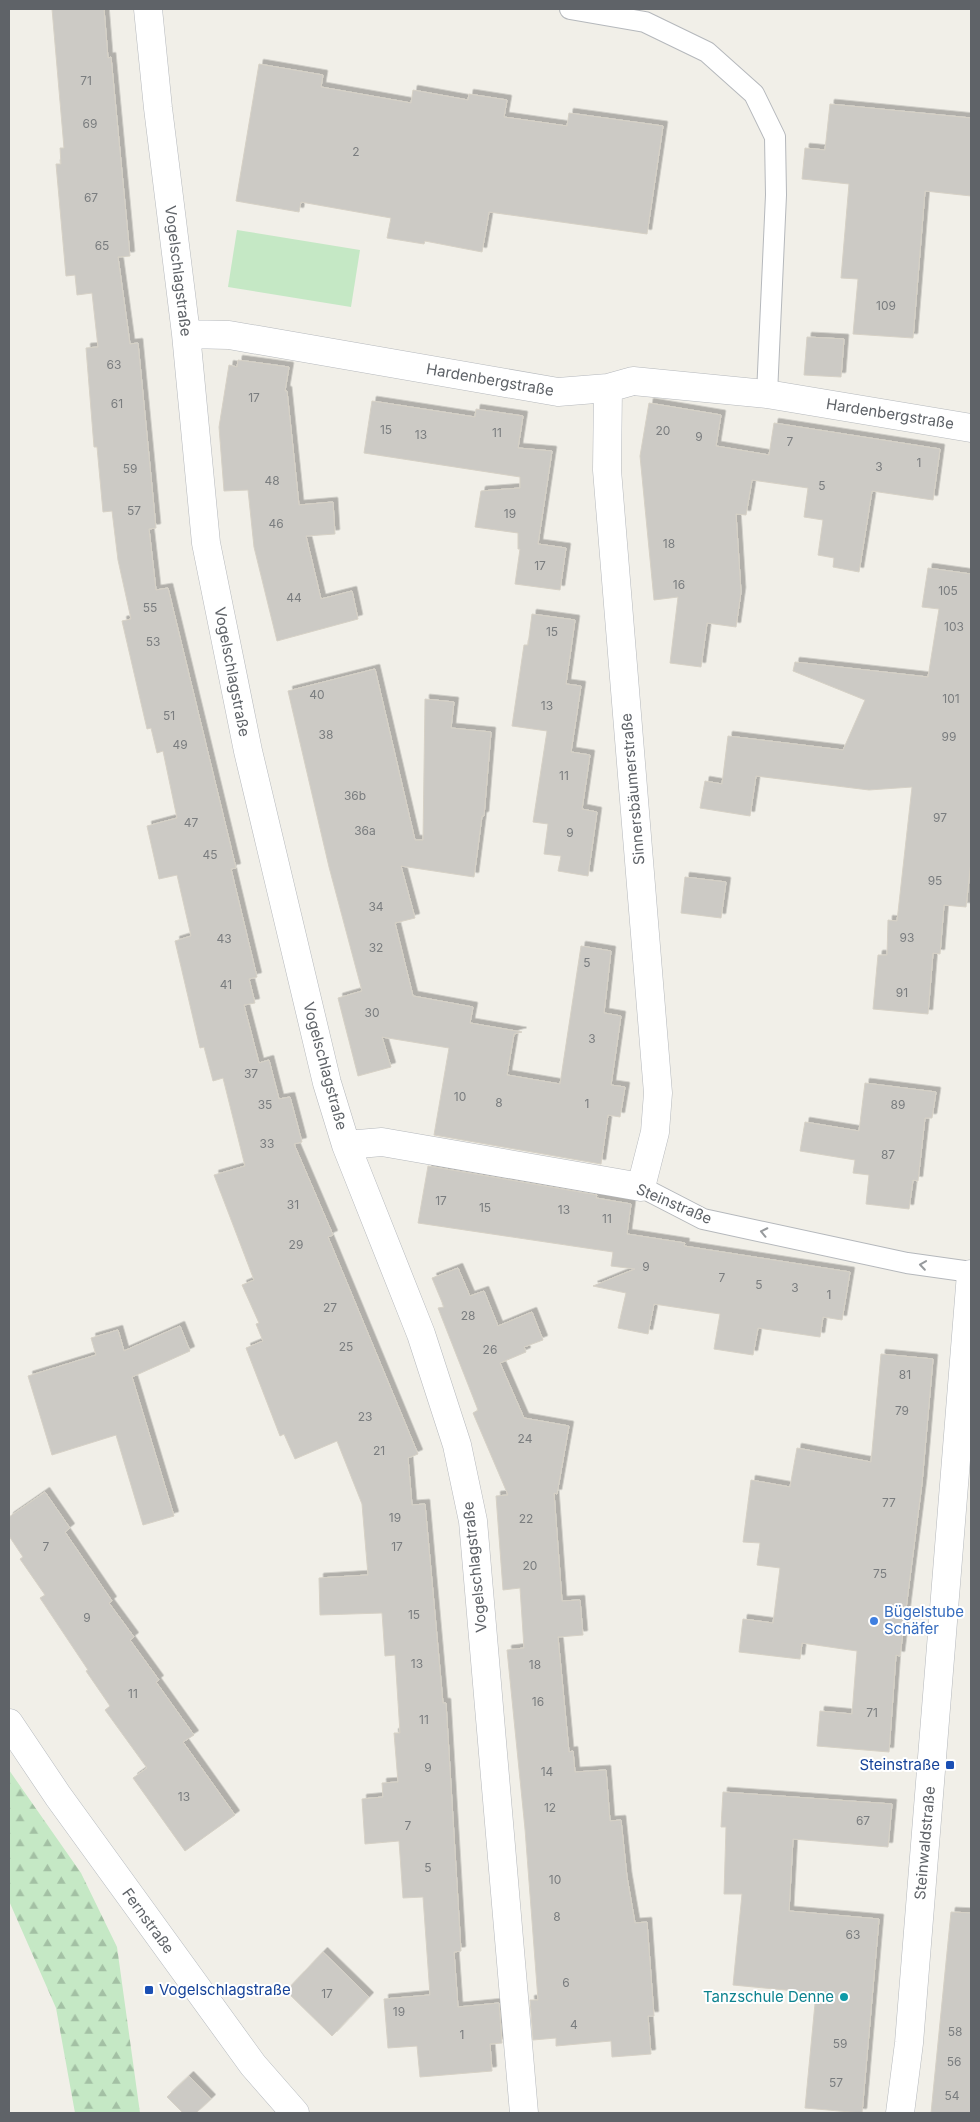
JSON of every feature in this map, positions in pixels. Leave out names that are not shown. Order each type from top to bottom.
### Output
[{"type":"street","name":"Vogelschlagstraße","points":[[148,9],[160,128],[186,334],[206,543],[248,751],[327,1082],[346,1145],[422,1334],[456,1445],[473,1521],[524,2113]]},
{"type":"street","name":"Hardenbergstraße","points":[[186,334],[229,335],[558,392],[608,388],[633,381],[767,394],[971,428]]},
{"type":"street","name":"Sinnersbäumerstraße","points":[[608,388],[607,470],[658,1093],[655,1132],[641,1187]]},
{"type":"street","name":"Steinstraße","points":[[346,1145],[382,1142],[641,1187]]},
{"type":"street","name":"Steinwaldstraße","points":[[900,2113],[910,2033],[971,1273]]},
{"type":"street","name":"Fernstraße","points":[[9,1723],[58,1796],[253,2065],[295,2113]]},
{"type":"lane","points":[[570,9],[645,22],[707,52],[754,94],[775,137],[776,196],[767,394]]},
{"type":"lane","name":"Steinstraße","points":[[641,1187],[703,1220],[971,1273]]},
{"type":"green space","points":[[237,230],[360,250],[351,307],[228,287]]},
{"type":"green space","points":[[9,1770],[81,1873],[117,1947],[140,2113],[75,2113],[56,2008],[9,1901]]},
{"type":"building","points":[[52,9],[104,9],[108,58],[111,57],[130,256],[118,257],[130,344],[138,343],[156,528],[149,529],[156,590],[168,588],[236,868],[231,869],[257,977],[249,979],[255,1003],[244,1005],[259,1063],[269,1060],[279,1099],[290,1097],[302,1142],[294,1144],[333,1235],[328,1237],[418,1454],[408,1458],[412,1505],[425,1504],[443,1703],[446,1703],[461,1951],[454,1952],[458,2007],[499,2003],[502,2043],[490,2044],[492,2071],[420,2077],[417,2046],[388,2048],[384,1999],[430,1995],[423,1897],[403,1898],[399,1841],[365,1844],[362,1799],[383,1797],[382,1783],[398,1782],[394,1733],[400,1733],[395,1655],[385,1656],[382,1613],[320,1615],[319,1578],[368,1575],[362,1504],[337,1441],[295,1459],[284,1434],[280,1436],[246,1348],[263,1341],[256,1324],[259,1323],[242,1285],[254,1280],[214,1175],[245,1166],[223,1078],[213,1081],[204,1047],[200,1048],[175,941],[191,936],[177,875],[159,879],[147,826],[177,818],[163,751],[157,753],[151,728],[147,729],[122,621],[131,619],[118,560],[112,511],[103,512],[97,447],[94,447],[86,348],[98,347],[92,293],[77,295],[75,275],[66,276],[56,164],[61,164],[60,148],[64,148]]},
{"type":"building","points":[[259,64],[323,75],[321,87],[411,103],[413,90],[468,100],[469,94],[507,100],[504,117],[567,126],[569,113],[663,126],[647,234],[489,212],[482,252],[425,241],[424,244],[387,238],[391,218],[301,202],[299,212],[236,201]]},
{"type":"building","points":[[830,104],[971,118],[971,196],[925,191],[913,338],[853,334],[858,279],[841,278],[849,184],[802,179],[805,148],[825,150]]},
{"type":"building","points":[[807,337],[844,339],[841,377],[804,375]]},
{"type":"building","points":[[238,360],[289,367],[285,391],[287,391],[299,505],[333,502],[335,534],[306,536],[321,599],[352,591],[358,619],[277,641],[254,547],[248,490],[224,491],[219,427],[229,365],[237,367]]},
{"type":"building","points":[[372,401],[475,417],[476,409],[523,416],[518,448],[552,451],[538,544],[566,548],[560,590],[515,584],[520,549],[518,549],[518,533],[475,527],[481,491],[520,488],[520,477],[364,453]]},
{"type":"building","points":[[649,403],[721,415],[716,446],[769,455],[774,423],[940,449],[933,500],[872,491],[859,572],[833,567],[834,558],[818,555],[823,520],[804,517],[808,488],[752,480],[746,515],[736,514],[741,592],[736,627],[707,623],[701,667],[670,663],[678,597],[654,600],[640,456]]},
{"type":"building","points":[[928,568],[971,574],[971,861],[966,907],[944,905],[940,954],[933,953],[928,1014],[873,1009],[878,955],[887,955],[888,920],[897,921],[912,787],[869,790],[756,776],[750,816],[700,808],[705,781],[722,784],[728,736],[843,750],[865,700],[793,671],[795,662],[928,677],[939,609],[922,607]]},
{"type":"building","points":[[532,614],[575,620],[566,684],[581,686],[571,752],[590,755],[582,809],[597,812],[588,876],[558,871],[561,856],[544,854],[548,824],[533,822],[547,731],[512,726],[524,645],[528,645]]},
{"type":"building","points":[[375,669],[415,840],[423,840],[425,699],[454,702],[451,728],[491,732],[484,816],[482,816],[474,877],[401,866],[415,918],[395,923],[413,996],[473,1007],[470,1023],[522,1032],[514,1034],[507,1075],[560,1084],[581,946],[611,951],[604,1013],[621,1016],[611,1085],[625,1087],[620,1117],[608,1115],[601,1164],[434,1135],[449,1048],[382,1037],[391,1067],[358,1076],[338,998],[362,991],[329,867],[288,691]]},
{"type":"building","points":[[685,877],[726,882],[721,918],[681,913]]},
{"type":"building","points":[[865,1083],[936,1092],[932,1118],[925,1118],[918,1181],[913,1180],[909,1209],[866,1204],[869,1175],[853,1173],[855,1160],[800,1151],[805,1122],[859,1131]]},
{"type":"building","points":[[428,1166],[597,1195],[596,1198],[631,1204],[627,1234],[685,1243],[684,1246],[850,1272],[842,1320],[823,1317],[820,1337],[758,1328],[753,1355],[714,1349],[720,1314],[654,1304],[648,1334],[618,1328],[626,1293],[593,1286],[635,1269],[611,1266],[613,1252],[418,1223]]},
{"type":"building","points":[[458,1268],[470,1296],[484,1291],[498,1326],[532,1312],[543,1340],[524,1347],[526,1352],[500,1363],[524,1418],[569,1426],[557,1494],[554,1493],[562,1601],[580,1600],[583,1635],[558,1637],[569,1752],[573,1751],[575,1772],[606,1770],[610,1821],[621,1820],[627,1877],[635,1923],[647,1922],[654,2016],[648,2016],[651,2054],[612,2057],[611,2041],[556,2046],[556,2038],[533,2040],[530,2000],[538,2000],[525,1829],[507,1650],[524,1648],[520,1588],[503,1590],[496,1496],[508,1495],[473,1413],[478,1410],[438,1308],[444,1307],[432,1278]]},
{"type":"building","points":[[180,1326],[190,1351],[132,1377],[174,1516],[143,1525],[116,1435],[52,1455],[28,1376],[96,1355],[91,1338],[118,1330],[124,1351]]},
{"type":"building","points":[[881,1354],[933,1359],[922,1483],[900,1656],[896,1655],[889,1752],[817,1746],[820,1711],[852,1714],[857,1651],[802,1643],[800,1659],[739,1652],[743,1619],[773,1623],[780,1568],[757,1565],[760,1543],[743,1542],[751,1480],[790,1487],[797,1448],[871,1462]]},
{"type":"building","points":[[45,1492],[70,1528],[65,1532],[112,1601],[109,1603],[134,1637],[130,1640],[159,1680],[156,1682],[194,1735],[183,1742],[235,1815],[185,1851],[133,1778],[147,1768],[105,1710],[110,1706],[40,1598],[45,1595],[20,1559],[23,1557],[9,1536],[9,1517]]},
{"type":"building","points":[[723,1792],[892,1804],[888,1847],[793,1839],[789,1911],[879,1919],[862,2113],[805,2108],[816,1993],[733,1985],[742,1894],[724,1894],[726,1827],[721,1827]]},
{"type":"building","points":[[951,1912],[971,1913],[971,2113],[931,2113]]},
{"type":"building","points":[[323,1952],[369,1997],[332,2036],[286,1991]]},
{"type":"building","points":[[189,2076],[211,2099],[196,2113],[183,2113],[167,2097]]},
{"type":"place","name":"Bügelstube Schäfer","points":[[874,1621]]},
{"type":"place","name":"Steinstraße","points":[[950,1765]]},
{"type":"place","name":"Vogelschlagstraße","points":[[149,1990]]},
{"type":"place","name":"Tanzschule Denne","points":[[844,1997]]}]
